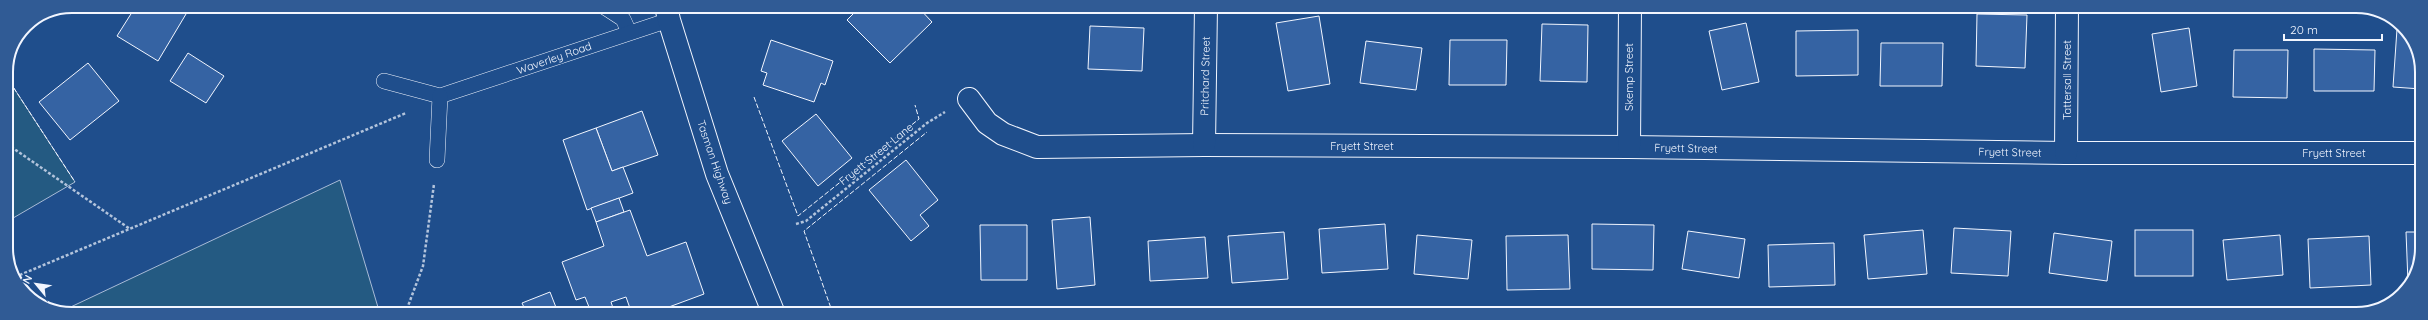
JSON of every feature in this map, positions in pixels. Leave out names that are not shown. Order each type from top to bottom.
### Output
[{"type":"main road","name":"Tasman Highway","points":[[668,13],[717,174],[771,307]]},
{"type":"main road","name":"Pritchard Street","points":[[1204,145],[1206,13]]},
{"type":"main road","name":"Skemp Street","points":[[1629,147],[1630,13]]},
{"type":"main road","name":"Tattersall Street","points":[[2066,153],[2067,13]]},
{"type":"main road","name":"Fryett Street","points":[[969,99],[987,123],[1003,134],[1037,147],[1204,145],[1629,147],[2066,153],[2415,153]]},
{"type":"lane","points":[[614,13],[623,19],[629,32]]},
{"type":"lane","name":"Waverley Road","points":[[440,96],[629,32],[668,13]]},
{"type":"lane","points":[[384,81],[440,96],[437,160]]},
{"type":"path","points":[[20,275],[419,108],[440,96]]},
{"type":"path","name":"Fryett Street Lane","points":[[796,224],[806,221],[927,123],[969,99]]},
{"type":"path","points":[[13,148],[130,229]]},
{"type":"path","points":[[408,307],[423,266],[437,160]]},
{"type":"shaded area","points":[[13,87],[75,182],[13,218]]},
{"type":"shaded area","points":[[340,180],[378,307],[72,307]]},
{"type":"building","points":[[132,13],[187,13],[158,61],[117,36]]},
{"type":"building","points":[[854,13],[924,13],[932,22],[890,63],[847,20]]},
{"type":"building","points":[[1977,14],[2027,15],[2025,68],[1976,66]]},
{"type":"building","points":[[1319,16],[1330,84],[1288,91],[1276,23]]},
{"type":"building","points":[[1746,23],[1759,82],[1722,90],[1709,31]]},
{"type":"building","points":[[1542,24],[1588,25],[1587,82],[1540,81]]},
{"type":"building","points":[[1090,26],[1144,28],[1142,71],[1088,69]]},
{"type":"building","points":[[2189,28],[2197,86],[2161,92],[2152,34]]},
{"type":"building","points":[[2397,29],[2411,49],[2414,60],[2415,89],[2393,87]]},
{"type":"building","points":[[1858,30],[1858,75],[1796,76],[1796,31]]},
{"type":"building","points":[[771,40],[833,61],[825,85],[821,83],[814,102],[763,85],[767,73],[761,71]]},
{"type":"building","points":[[1450,40],[1507,40],[1506,85],[1449,85]]},
{"type":"building","points":[[1366,41],[1422,48],[1416,90],[1360,83]]},
{"type":"building","points":[[1881,43],[1943,43],[1942,86],[1880,86]]},
{"type":"building","points":[[2314,49],[2375,50],[2374,91],[2314,91]]},
{"type":"building","points":[[2234,50],[2288,50],[2287,98],[2233,97]]},
{"type":"building","points":[[188,53],[224,76],[206,103],[170,81]]},
{"type":"building","points":[[88,63],[119,101],[70,140],[39,102]]},
{"type":"building","points":[[642,111],[658,155],[612,171],[596,128]]},
{"type":"building","points":[[816,114],[852,158],[818,186],[782,141]]},
{"type":"building","points":[[596,128],[612,171],[623,167],[633,193],[587,210],[563,140]]},
{"type":"building","points":[[906,160],[938,200],[920,215],[929,226],[911,241],[869,190]]},
{"type":"building","points":[[619,198],[624,212],[596,222],[591,208]]},
{"type":"building","points":[[630,210],[647,256],[686,242],[704,294],[669,307],[630,307],[626,297],[611,302],[613,307],[589,307],[585,297],[576,300],[562,262],[604,246],[596,222]]},
{"type":"building","points":[[1090,217],[1095,285],[1057,289],[1052,220]]},
{"type":"building","points":[[1385,224],[1388,269],[1322,273],[1319,229]]},
{"type":"building","points":[[1592,224],[1654,225],[1653,270],[1592,269]]},
{"type":"building","points":[[980,225],[1027,225],[1027,280],[981,280]]},
{"type":"building","points":[[1954,228],[2011,231],[2008,276],[1951,273]]},
{"type":"building","points":[[1923,230],[1927,274],[1868,279],[1864,235]]},
{"type":"building","points":[[2135,230],[2193,230],[2193,276],[2135,276]]},
{"type":"building","points":[[1688,231],[1745,239],[1739,278],[1682,269]]},
{"type":"building","points":[[1284,232],[1288,279],[1232,283],[1228,236]]},
{"type":"building","points":[[2406,232],[2415,232],[2414,256],[2412,267],[2408,276]]},
{"type":"building","points":[[2054,233],[2112,241],[2107,281],[2049,273]]},
{"type":"building","points":[[1417,235],[1472,240],[1468,279],[1414,274]]},
{"type":"building","points":[[1568,235],[1570,289],[1507,290],[1506,236]]},
{"type":"building","points":[[2280,235],[2283,275],[2227,280],[2223,240]]},
{"type":"building","points":[[2369,236],[2371,285],[2310,288],[2308,239]]},
{"type":"building","points":[[1205,237],[1208,278],[1150,281],[1148,241]]},
{"type":"building","points":[[1834,243],[1835,285],[1769,287],[1768,245]]},
{"type":"building","points":[[550,292],[556,307],[524,307],[522,303]]},
{"type":"fence","points":[[13,87],[75,182]]},
{"type":"fence","points":[[754,97],[798,216],[919,119],[915,105]]},
{"type":"fence","points":[[831,307],[804,231],[927,132]]}]
